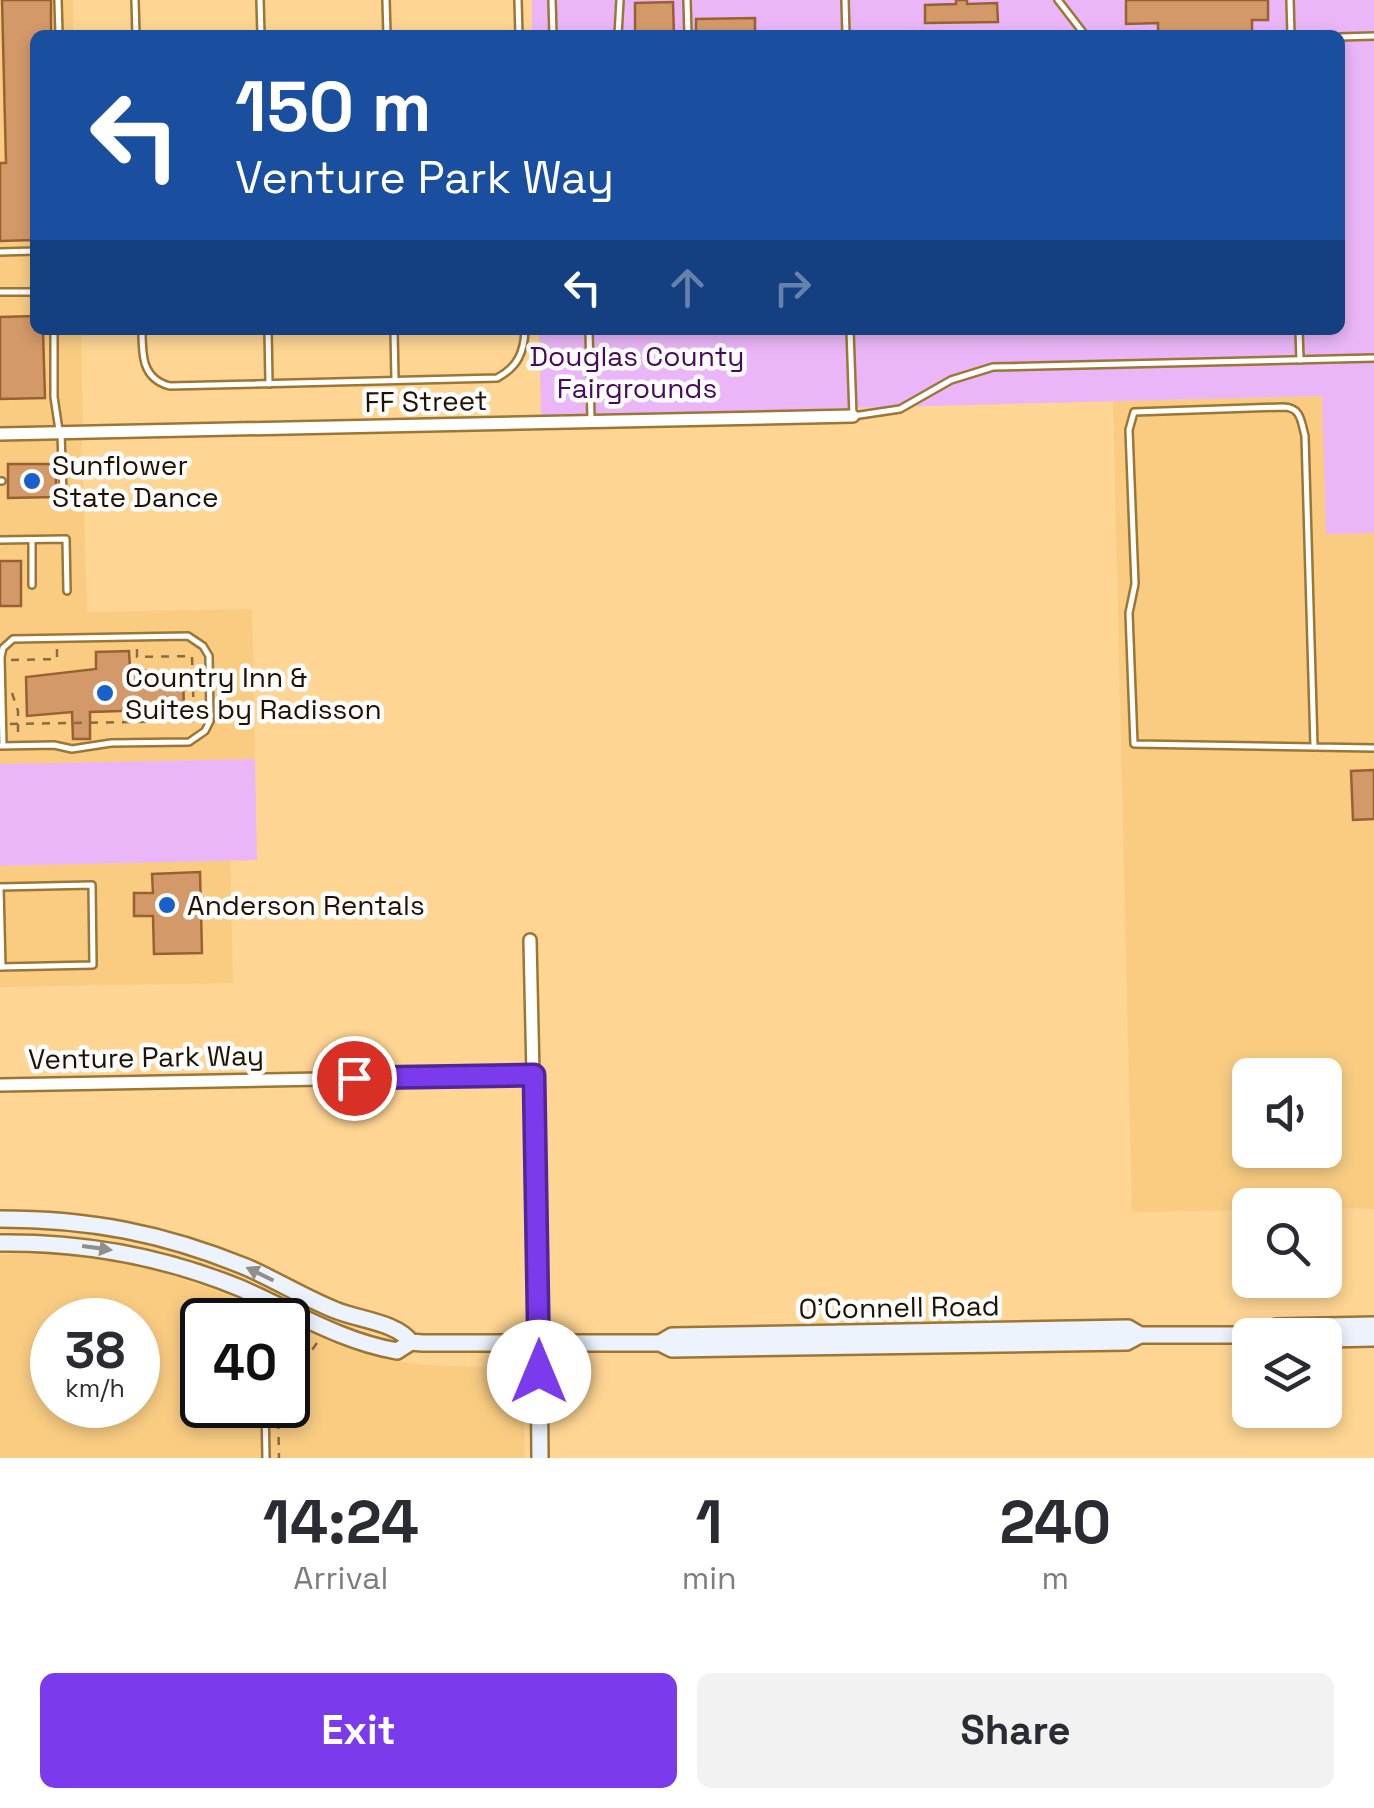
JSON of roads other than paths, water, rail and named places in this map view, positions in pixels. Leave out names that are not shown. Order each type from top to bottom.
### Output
[{"type":"street","name":"FF Street","points":[[0,434],[853,416]]},
{"type":"street","points":[[530,940],[540,1458]]},
{"type":"street","name":"Venture Park Way","points":[[0,1084],[534,1075]]},
{"type":"street","name":"O'Connell Road","points":[[0,1220],[92,1222],[170,1241],[247,1268],[346,1315],[402,1330],[411,1342]]},
{"type":"street","name":"O'Connell Road","points":[[0,1243],[79,1245],[150,1258],[225,1282],[251,1298]]},
{"type":"street","name":"O'Connell Road","points":[[1342,1325],[1374,1324]]},
{"type":"street","name":"O'Connell Road","points":[[310,1327],[397,1351],[411,1342],[660,1343],[672,1336],[1128,1328],[1140,1335],[1232,1334]]},
{"type":"street","points":[[1342,1339],[1374,1338]]},
{"type":"lane","points":[[58,0],[58,30]]},
{"type":"lane","points":[[135,0],[136,30]]},
{"type":"lane","points":[[260,0],[261,30]]},
{"type":"lane","points":[[386,0],[387,30]]},
{"type":"lane","points":[[518,0],[519,30]]},
{"type":"lane","points":[[552,0],[553,30]]},
{"type":"lane","points":[[618,30],[620,0]]},
{"type":"lane","points":[[687,0],[688,30]]},
{"type":"lane","points":[[845,0],[846,30]]},
{"type":"lane","points":[[1058,0],[1080,30]]},
{"type":"lane","points":[[1290,0],[1291,30]]},
{"type":"lane","points":[[1345,37],[1374,36]]},
{"type":"lane","points":[[0,252],[30,252]]},
{"type":"lane","points":[[0,292],[30,292]]},
{"type":"lane","points":[[54,335],[54,397],[61,433],[63,495]]},
{"type":"lane","points":[[142,335],[143,361],[159,384],[170,386],[497,378],[515,365],[522,354],[524,335]]},
{"type":"lane","points":[[268,335],[270,384]]},
{"type":"lane","points":[[394,335],[395,380]]},
{"type":"lane","points":[[589,335],[591,423]]},
{"type":"lane","points":[[850,335],[853,416],[900,409],[951,380],[992,366],[1374,358]]},
{"type":"lane","points":[[1299,335],[1300,360]]},
{"type":"lane","points":[[1314,746],[1304,436],[1298,412],[1292,407],[1134,412],[1130,430],[1135,584],[1129,614],[1134,744],[1374,748]]},
{"type":"lane","points":[[0,540],[66,540],[66,590]]},
{"type":"lane","points":[[32,540],[32,585]]},
{"type":"lane","points":[[188,636],[203,646],[208,656],[210,721],[197,739],[111,743],[91,749],[2,746],[2,657],[3,648],[13,639],[188,636]]},
{"type":"lane","points":[[92,885],[93,965],[1,967],[0,887],[92,885]]},
{"type":"lane","points":[[266,1428],[266,1458]]},
{"type":"place","name":"Sunflower State Dance","points":[[32,481]]},
{"type":"place","name":"Country Inn & Suites by Radisson","points":[[105,693]]},
{"type":"place","name":"Anderson Rentals","points":[[167,905]]},
{"type":"park label","name":"Douglas County Fairgrounds","points":[[637,372]]}]
